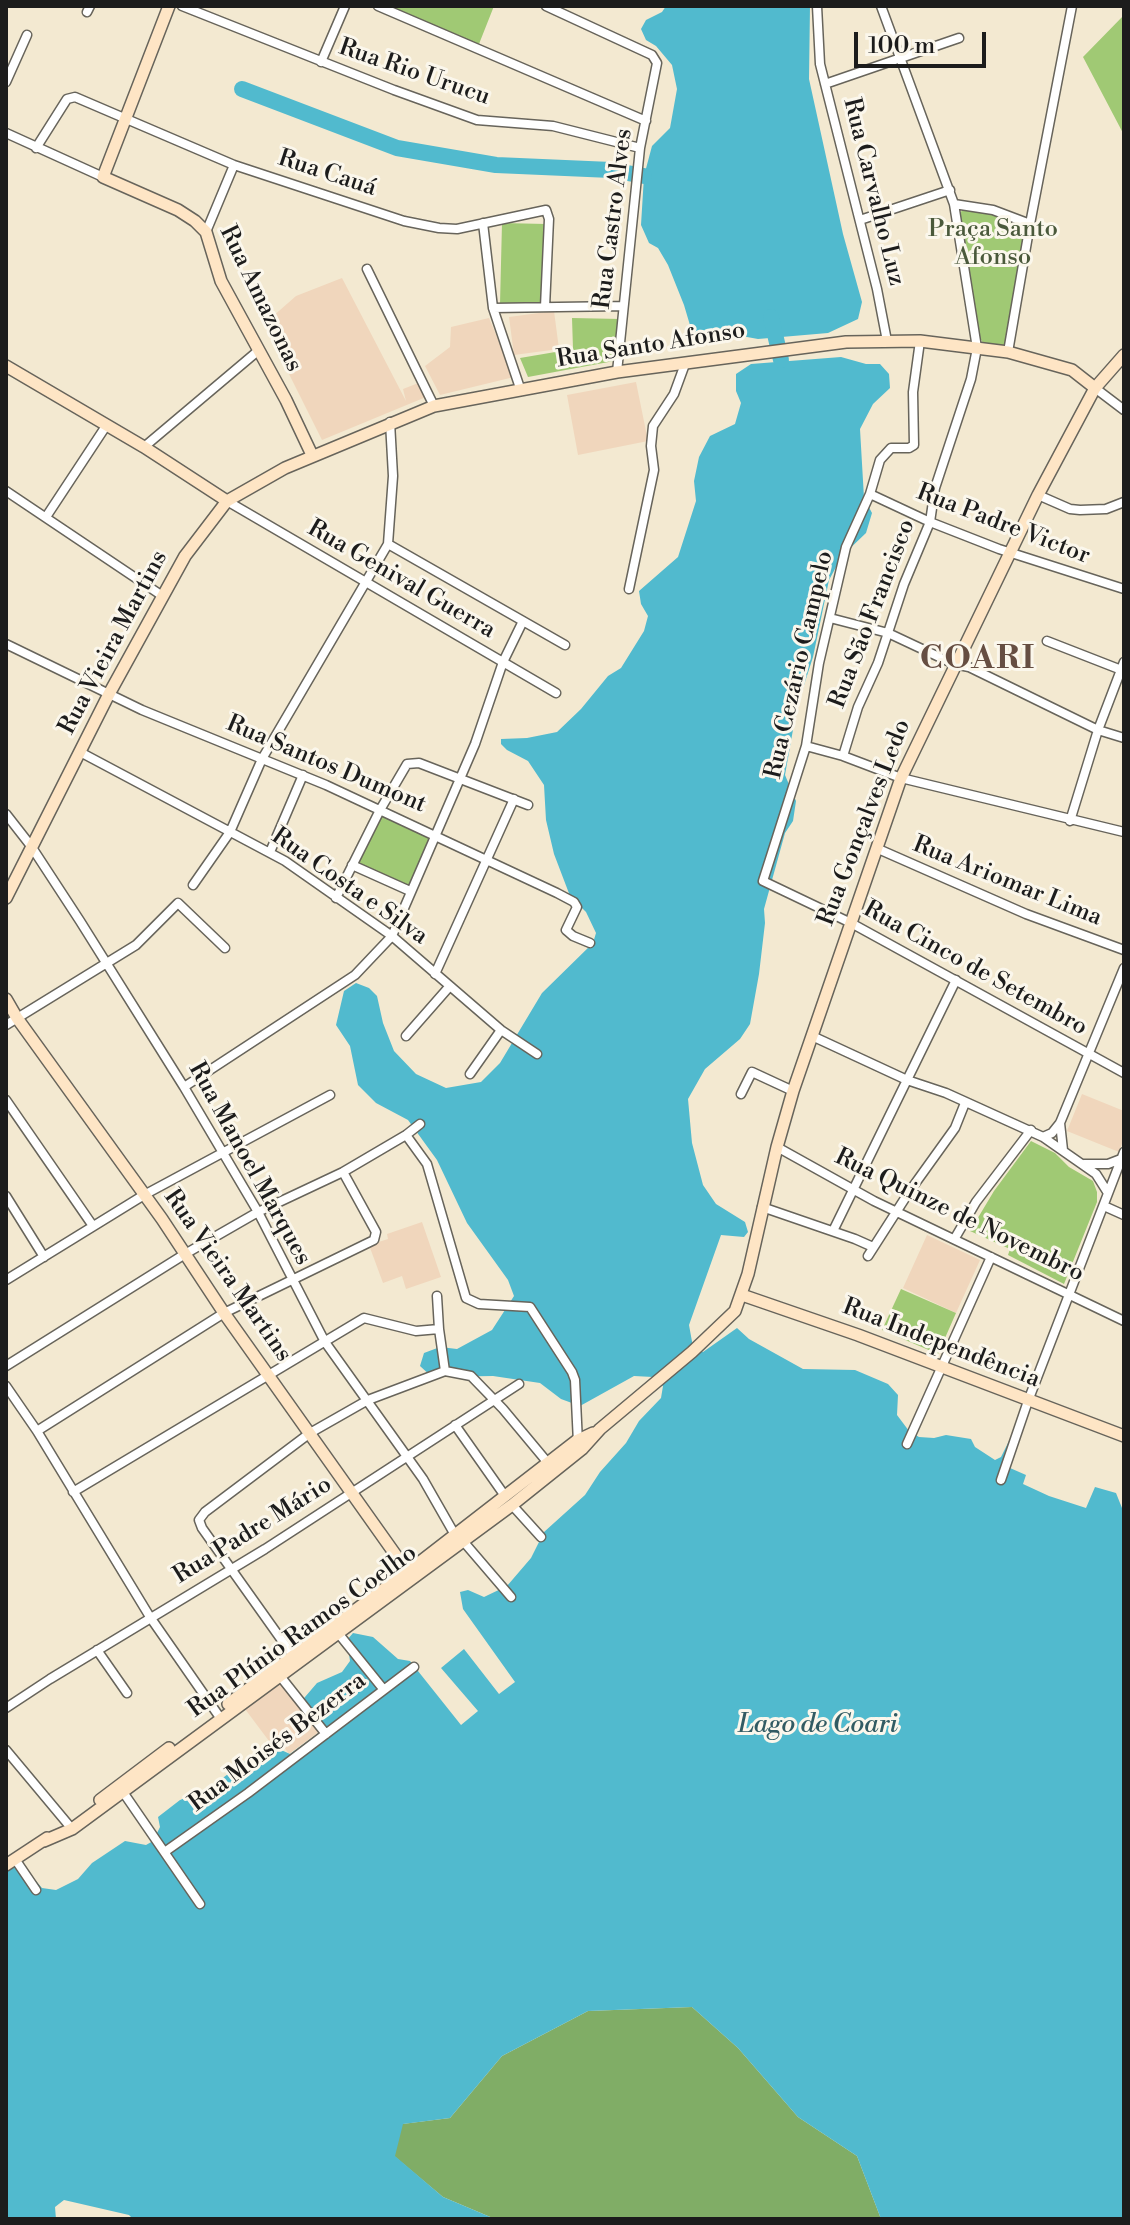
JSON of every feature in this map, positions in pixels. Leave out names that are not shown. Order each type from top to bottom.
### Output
[{"type":"main road","points":[[103,177],[169,6]]},
{"type":"main road","name":"Rua Amazonas","points":[[103,177],[178,210],[206,232],[221,281],[312,455]]},
{"type":"main road","name":"Rua Santo Afonso","points":[[227,501],[312,455],[434,406],[520,388],[741,354],[800,347],[920,341],[1008,352],[1072,370],[1095,388]]},
{"type":"main road","name":"Rua Gonçalves Ledo","points":[[742,1295],[793,1091],[901,778],[1038,495],[1095,388],[1124,355]]},
{"type":"main road","points":[[6,366],[144,447],[227,501]]},
{"type":"main road","name":"Rua Vieira Martins","points":[[6,898],[161,595],[185,556],[227,501]]},
{"type":"main road","name":"Rua Vieira Martins","points":[[6,999],[410,1575]]},
{"type":"main road","points":[[579,1445],[728,1320],[742,1295]]},
{"type":"main road","name":"Rua Independência","points":[[742,1295],[858,1335],[1124,1436]]},
{"type":"main road","name":"Rua Plínio Ramos Coelho","points":[[509,1500],[548,1463],[579,1445]]},
{"type":"main road","name":"Rua Plínio Ramos Coelho","points":[[70,1827],[219,1716],[338,1633],[579,1445]]},
{"type":"main road","name":"Rua Plínio Ramos Coelho","points":[[11,1862],[123,1792],[293,1656],[410,1575]]},
{"type":"street","name":"Rua Rio Urucu","points":[[182,6],[477,120],[553,126],[640,148]]},
{"type":"street","points":[[321,62],[345,6]]},
{"type":"street","points":[[378,6],[646,121]]},
{"type":"street","name":"Rua Castro Alves","points":[[546,6],[652,55],[657,63],[638,159],[617,372]]},
{"type":"street","name":"Rua Carvalho Luz","points":[[817,6],[820,64],[877,289],[887,341]]},
{"type":"street","points":[[881,6],[954,204],[977,348]]},
{"type":"street","points":[[1008,352],[1072,6]]},
{"type":"street","points":[[6,82],[27,35]]},
{"type":"street","points":[[825,84],[959,38]]},
{"type":"street","name":"Rua Cauá","points":[[36,148],[70,97],[234,165],[404,221],[457,229],[541,210],[549,213],[545,307]]},
{"type":"street","name":"Rua Amazonas","points":[[6,133],[103,177]]},
{"type":"street","points":[[206,232],[234,165]]},
{"type":"street","points":[[860,220],[950,190]]},
{"type":"street","points":[[954,204],[993,210],[1030,224]]},
{"type":"street","points":[[483,223],[493,308],[520,388]]},
{"type":"street","points":[[367,269],[434,406]]},
{"type":"street","points":[[493,308],[623,306]]},
{"type":"street","name":"Rua Cezário Campelo","points":[[763,881],[806,746],[819,663],[846,547],[870,494],[880,460],[891,448],[914,445],[913,392],[920,341]]},
{"type":"street","name":"Rua São Francisco","points":[[843,756],[858,707],[930,522],[935,488],[971,379],[977,348]]},
{"type":"street","points":[[144,447],[259,350]]},
{"type":"street","points":[[629,589],[654,470],[651,446],[653,426],[674,394],[685,364]]},
{"type":"street","points":[[1095,388],[1124,410]]},
{"type":"street","points":[[193,885],[230,832],[262,759],[388,544],[393,476],[390,422]]},
{"type":"street","points":[[46,517],[106,426]]},
{"type":"street","points":[[6,491],[161,595]]},
{"type":"street","name":"Rua Padre Victor","points":[[870,494],[930,522],[1011,553],[1124,589]]},
{"type":"street","points":[[1038,495],[1070,509],[1080,510],[1106,509],[1124,502]]},
{"type":"street","name":"Rua Genival Guerra","points":[[227,501],[556,693]]},
{"type":"street","points":[[388,544],[565,645]]},
{"type":"street","points":[[830,618],[888,633],[954,664],[969,667],[1098,730],[1124,738]]},
{"type":"street","points":[[184,1087],[355,975],[392,936],[461,778],[503,662],[523,621]]},
{"type":"street","points":[[1047,641],[1123,668],[1098,730],[1070,821]]},
{"type":"street","name":"Rua Santos Dumont","points":[[6,644],[109,694],[435,834],[574,902],[577,907],[566,930],[590,943]]},
{"type":"street","points":[[806,746],[901,778],[1124,832]]},
{"type":"street","name":"Rua Costa e Silva","points":[[80,752],[270,852],[392,936],[501,1030],[537,1054]]},
{"type":"street","points":[[336,898],[380,810],[406,766],[413,762],[528,805]]},
{"type":"street","points":[[270,852],[303,775]]},
{"type":"street","points":[[435,974],[514,799]]},
{"type":"street","name":"Rua Manoel Marques","points":[[6,814],[31,846],[107,962],[184,1087],[258,1212],[325,1342],[407,1456],[459,1538],[511,1597]]},
{"type":"street","name":"Rua Ariomar Lima","points":[[876,848],[1026,914],[1124,950]]},
{"type":"street","points":[[352,865],[410,891]]},
{"type":"street","name":"Rua Cinco de Setembro","points":[[763,881],[851,923],[1124,1073]]},
{"type":"street","points":[[6,1025],[136,945],[178,903],[225,948]]},
{"type":"street","points":[[1043,1137],[1052,1133],[1060,1123],[1124,968]]},
{"type":"street","points":[[833,1231],[956,980]]},
{"type":"street","points":[[406,1036],[449,987]]},
{"type":"street","points":[[470,1074],[501,1030]]},
{"type":"street","points":[[812,1036],[907,1080],[1031,1130],[1083,1164],[1098,1177],[1108,1193]]},
{"type":"street","points":[[741,1094],[752,1072],[793,1091]]},
{"type":"street","points":[[6,1280],[144,1195],[330,1095]]},
{"type":"street","points":[[6,1100],[93,1226]]},
{"type":"street","points":[[868,1256],[955,1128],[965,1103]]},
{"type":"street","points":[[1060,1123],[1063,1150]]},
{"type":"street","points":[[6,1366],[185,1254],[258,1212],[343,1172],[420,1124]]},
{"type":"street","points":[[955,1238],[976,1202],[1031,1130]]},
{"type":"street","points":[[406,1135],[427,1164],[466,1298],[479,1304],[530,1307],[572,1372],[579,1445]]},
{"type":"street","name":"Rua Quinze de Novembro","points":[[777,1147],[896,1211],[1124,1321]]},
{"type":"street","points":[[1083,1164],[1108,1164],[1123,1156]]},
{"type":"street","points":[[1001,1480],[1028,1401],[1123,1156]]},
{"type":"street","points":[[37,1431],[224,1313],[374,1240],[376,1232],[343,1172]]},
{"type":"street","points":[[6,1196],[44,1257]]},
{"type":"street","points":[[1104,1206],[1124,1215]]},
{"type":"street","points":[[762,1207],[873,1247]]},
{"type":"street","points":[[907,1444],[991,1257]]},
{"type":"street","points":[[437,1296],[445,1371]]},
{"type":"street","points":[[73,1492],[364,1318],[416,1331],[439,1329]]},
{"type":"street","points":[[293,1656],[199,1524],[205,1512],[310,1433],[368,1400],[445,1371],[471,1376],[548,1463]]},
{"type":"street","name":"Rua Padre Mário","points":[[6,1708],[232,1569],[519,1384]]},
{"type":"street","points":[[6,1386],[37,1431],[150,1617],[219,1716]]},
{"type":"street","points":[[455,1425],[509,1500],[541,1537]]},
{"type":"street","points":[[338,1633],[384,1690]]},
{"type":"street","points":[[97,1650],[127,1693]]},
{"type":"street","name":"Rua Moisés Bezerra","points":[[166,1851],[414,1667]]},
{"type":"street","points":[[280,1676],[326,1734]]},
{"type":"street","points":[[6,1750],[70,1827]]},
{"type":"street","points":[[123,1792],[200,1904]]},
{"type":"street","points":[[11,1862],[36,1890]]},
{"type":"shaded area","points":[[342,278],[406,401],[403,389],[421,382],[426,397],[322,440],[264,324],[296,296]]},
{"type":"shaded area","points":[[554,311],[559,349],[514,355],[509,317]]},
{"type":"shaded area","points":[[489,318],[514,377],[440,395],[425,366],[450,347],[451,327]]},
{"type":"shaded area","points":[[636,382],[648,441],[578,455],[567,395]]},
{"type":"shaded area","points":[[1082,1094],[1124,1111],[1124,1138],[1119,1152],[1067,1131]]},
{"type":"shaded area","points":[[422,1222],[441,1277],[406,1289],[402,1276],[383,1283],[369,1245],[388,1239],[387,1234]]},
{"type":"shaded area","points":[[927,1235],[980,1260],[956,1313],[903,1288]]},
{"type":"shaded area","points":[[282,1681],[320,1731],[289,1754],[276,1736],[269,1741],[245,1709]]},
{"type":"green space","points":[[388,6],[494,6],[479,44]]},
{"type":"green space","points":[[1124,15],[1124,135],[1083,57]]},
{"type":"green space","name":"Praça Santo Afonso","points":[[965,207],[992,212],[1025,226],[1006,344],[1002,347],[983,343],[980,338],[960,213]]},
{"type":"green space","points":[[502,223],[546,224],[543,305],[500,304]]},
{"type":"green space","points":[[572,318],[621,319],[614,361],[528,377],[520,358],[573,349]]},
{"type":"green space","points":[[382,814],[431,837],[408,887],[355,864]]},
{"type":"green space","points":[[1031,1141],[1055,1153],[1069,1167],[1093,1181],[1097,1192],[1097,1202],[1064,1284],[1008,1255],[1010,1249],[970,1231],[994,1191]]},
{"type":"green space","points":[[901,1289],[956,1313],[938,1354],[882,1330]]},
{"type":"green space","points":[[692,2007],[738,2048],[798,2117],[857,2156],[881,2219],[495,2219],[443,2197],[394,2156],[402,2124],[450,2118],[502,2056],[588,2011]]},
{"type":"water","points":[[666,6],[810,6],[809,79],[843,234],[862,302],[858,319],[828,333],[758,339],[736,335],[710,337],[692,332],[668,265],[658,248],[649,243],[641,225],[644,176],[652,146],[670,128],[677,89],[672,65],[656,46],[646,40],[641,29],[646,20],[662,12]]},
{"type":"water","name":"Lago de Coari","points":[[841,357],[866,364],[880,364],[889,374],[890,388],[873,404],[860,429],[864,498],[872,513],[866,533],[842,556],[829,580],[813,657],[797,707],[785,775],[796,801],[793,821],[785,833],[764,909],[759,974],[750,1024],[740,1039],[705,1069],[688,1099],[692,1143],[703,1185],[716,1204],[745,1222],[748,1232],[744,1237],[721,1235],[689,1325],[693,1347],[703,1352],[737,1328],[749,1339],[803,1369],[855,1370],[888,1384],[898,1395],[897,1415],[909,1431],[919,1437],[946,1435],[971,1439],[975,1447],[995,1460],[1001,1457],[1010,1439],[1015,1440],[1018,1443],[1010,1468],[1026,1475],[1023,1484],[1049,1496],[1086,1508],[1095,1487],[1116,1493],[1124,1513],[1124,2219],[881,2219],[857,2156],[798,2117],[738,2048],[692,2007],[588,2011],[502,2056],[450,2118],[403,2124],[395,2156],[443,2197],[495,2219],[133,2219],[129,2215],[64,2200],[55,2207],[56,2219],[6,2219],[6,1863],[23,1866],[42,1888],[56,1890],[78,1879],[92,1863],[125,1841],[146,1845],[153,1841],[160,1827],[158,1817],[180,1800],[208,1789],[268,1744],[290,1754],[320,1732],[299,1704],[317,1683],[342,1672],[350,1661],[347,1640],[353,1633],[373,1637],[398,1659],[410,1661],[461,1725],[478,1711],[441,1668],[464,1649],[499,1694],[515,1682],[463,1609],[460,1592],[468,1590],[484,1597],[507,1586],[531,1558],[544,1532],[585,1495],[600,1472],[626,1443],[639,1421],[661,1398],[663,1386],[653,1377],[634,1376],[580,1406],[561,1399],[540,1383],[493,1376],[432,1377],[420,1366],[424,1353],[440,1347],[457,1349],[492,1330],[514,1296],[508,1280],[467,1223],[437,1160],[408,1120],[376,1103],[358,1085],[350,1046],[336,1025],[344,991],[356,983],[369,988],[377,996],[394,1051],[416,1074],[446,1088],[481,1082],[500,1063],[542,993],[593,943],[596,933],[586,912],[570,896],[554,854],[546,820],[544,785],[528,761],[507,750],[501,739],[557,732],[608,676],[621,668],[644,631],[648,616],[641,604],[639,591],[678,557],[696,501],[694,481],[699,457],[710,436],[735,424],[741,403],[736,391],[736,374],[751,364]]},
{"type":"waterway","points":[[242,89],[397,148],[496,165],[611,170],[644,176]]},
{"type":"waterway","points":[[771,317],[781,360]]},
{"type":"district","name":"COARI","points":[[978,660]]}]
